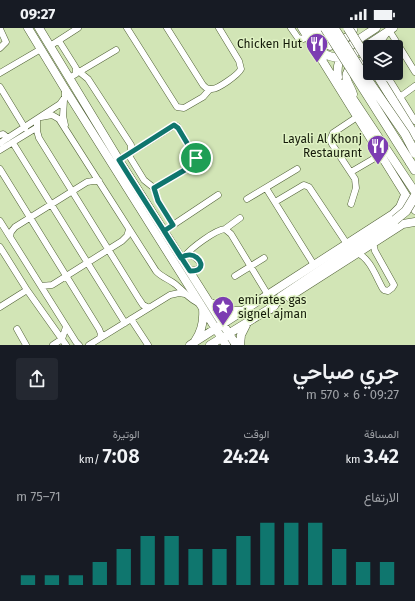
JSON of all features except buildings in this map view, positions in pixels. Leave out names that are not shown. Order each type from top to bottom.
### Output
[{"type":"highway","points":[[325,28],[413,166]]},
{"type":"highway","points":[[334,28],[358,66],[405,134],[415,153]]},
{"type":"highway","points":[[348,28],[363,53]]},
{"type":"highway","points":[[380,80],[415,136]]},
{"type":"highway","points":[[270,309],[281,297],[395,220],[409,207],[415,196]]},
{"type":"main road","points":[[28,28],[65,93],[220,327],[226,339],[236,345]]},
{"type":"main road","points":[[39,28],[119,160],[164,231],[183,257],[190,271],[204,304],[203,323],[200,333],[193,344]]},
{"type":"main road","points":[[302,28],[415,210]]},
{"type":"main road","points":[[310,28],[338,77],[415,192]]},
{"type":"main road","points":[[317,28],[326,44],[330,46],[351,35],[353,28]]},
{"type":"main road","points":[[338,77],[340,58],[347,48],[376,28]]},
{"type":"main road","points":[[323,53],[331,57],[340,58],[352,55],[391,29]]},
{"type":"main road","points":[[353,98],[352,89],[346,79],[346,74],[363,60]]},
{"type":"main road","points":[[396,164],[398,181]]},
{"type":"main road","points":[[193,344],[394,214],[398,210],[405,195]]},
{"type":"main road","points":[[398,210],[405,214],[406,223]]},
{"type":"main road","points":[[210,345],[226,339],[249,322],[406,223],[415,222]]},
{"type":"main road","points":[[204,304],[215,305],[227,311],[244,311]]},
{"type":"main road","points":[[240,345],[242,331],[249,322]]},
{"type":"street","points":[[50,46],[78,28]]},
{"type":"street","points":[[127,28],[177,107],[184,108],[203,97],[210,89],[215,88],[236,76],[241,70],[240,61],[219,28]]},
{"type":"street","points":[[167,28],[203,85],[210,89]]},
{"type":"street","points":[[291,28],[298,38],[302,39],[307,37]]},
{"type":"street","points":[[0,29],[6,42],[0,48]]},
{"type":"street","points":[[382,40],[391,29],[415,72]]},
{"type":"street","points":[[59,41],[78,71],[88,79],[131,145],[130,153],[144,180],[154,188],[158,201],[173,225]]},
{"type":"street","points":[[0,73],[41,49]]},
{"type":"street","points":[[69,78],[78,71],[116,50]]},
{"type":"street","points":[[389,80],[400,97],[408,105],[415,121]]},
{"type":"street","points":[[400,97],[415,86]]},
{"type":"street","points":[[0,87],[25,128]]},
{"type":"street","points":[[0,150],[25,128],[60,104],[65,93]]},
{"type":"street","points":[[65,93],[63,116],[68,132]]},
{"type":"street","points":[[39,118],[50,115],[56,116],[68,132],[156,271],[173,282],[192,300],[204,304]]},
{"type":"street","points":[[351,204],[356,185],[355,179],[330,140],[333,133],[357,117]]},
{"type":"street","points":[[39,118],[36,128],[39,138],[141,302],[149,308]]},
{"type":"street","points":[[119,160],[173,126],[176,126],[196,158],[196,161],[194,164],[154,188]]},
{"type":"street","points":[[0,143],[36,128]]},
{"type":"street","points":[[0,135],[3,134],[10,140],[125,323]]},
{"type":"street","points":[[351,172],[380,155]]},
{"type":"street","points":[[0,169],[99,329],[101,334],[100,338]]},
{"type":"street","points":[[247,199],[297,169]]},
{"type":"street","points":[[10,236],[13,228],[72,191],[87,182],[99,181]]},
{"type":"street","points":[[275,202],[304,185],[309,187],[347,244]]},
{"type":"street","points":[[266,188],[314,265]]},
{"type":"street","points":[[164,231],[218,195]]},
{"type":"street","points":[[183,257],[189,251],[218,231],[225,229],[240,218]]},
{"type":"street","points":[[0,221],[66,327],[79,345]]},
{"type":"street","points":[[225,229],[231,234],[268,295]]},
{"type":"street","points":[[41,286],[52,285],[88,263],[124,240],[129,230]]},
{"type":"street","points":[[357,253],[365,258],[383,289],[388,291],[394,285],[375,251],[373,243]]},
{"type":"street","points":[[0,247],[27,290],[66,345]]},
{"type":"street","points":[[183,257],[190,255],[196,256],[201,264],[199,269],[190,271]]},
{"type":"street","points":[[235,276],[264,258]]},
{"type":"street","points":[[167,297],[172,290],[173,282]]},
{"type":"street","points":[[0,307],[27,290]]},
{"type":"street","points":[[89,345],[167,297],[176,294],[185,294]]},
{"type":"street","points":[[131,319],[148,345]]},
{"type":"street","points":[[53,345],[62,339],[66,327]]},
{"type":"street","points":[[17,329],[26,345]]},
{"type":"place","name":"Chicken Hut","points":[[317,64]]},
{"type":"place","name":"Layali Al Khonj Restaurant","points":[[378,166]]},
{"type":"place","name":"emirates gas signel ajman","points":[[223,326]]},
{"type":"route","points":[[196,158],[178,128],[174,125],[119,160],[181,258],[190,271],[198,270],[201,267],[201,264],[198,258],[194,256],[187,255],[181,258],[164,231],[173,225],[158,201],[154,188],[195,164],[196,158]]}]
